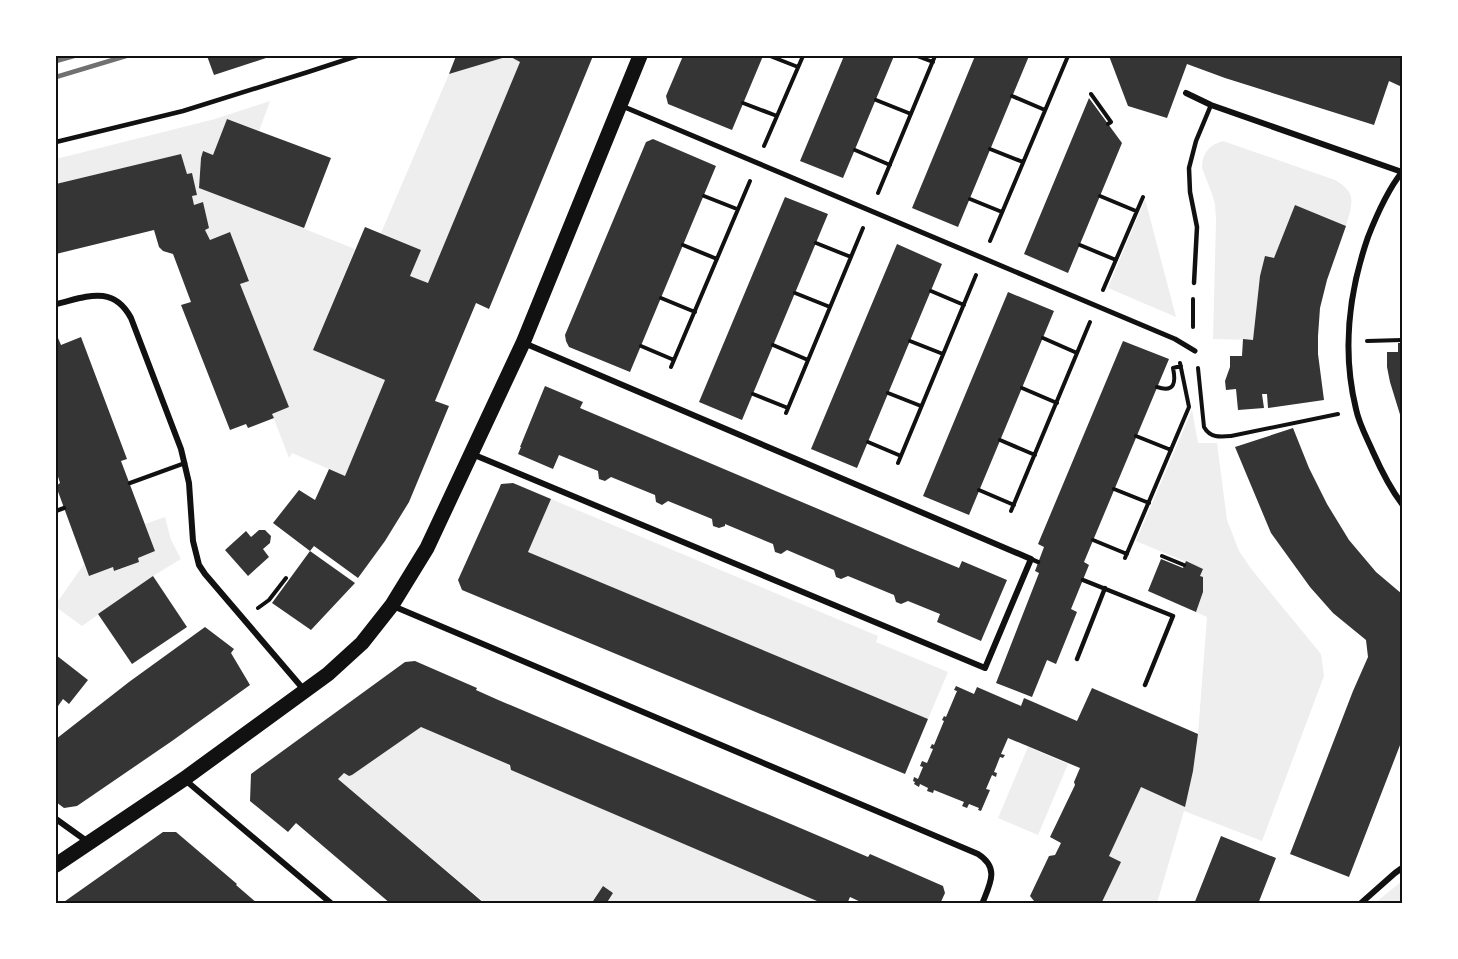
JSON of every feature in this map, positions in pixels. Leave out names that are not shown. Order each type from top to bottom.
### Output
[{"type":"main road","points":[[56,865],[184,779],[328,675],[373,629],[392,605],[427,548],[523,343],[640,56]]},
{"type":"street","points":[[1186,93],[1211,105],[1402,172],[1376,216],[1361,257],[1352,298],[1349,341],[1351,380],[1356,411],[1376,459],[1402,504]]},
{"type":"street","points":[[621,106],[1175,339],[1195,351]]},
{"type":"street","points":[[56,304],[102,295],[115,299],[126,309],[185,463],[189,483],[193,541],[199,565],[305,692]]},
{"type":"street","points":[[472,454],[985,668],[1035,561],[523,343]]},
{"type":"street","points":[[392,605],[978,855],[988,861],[991,872],[990,882],[982,903]]},
{"type":"street","points":[[184,779],[332,903]]},
{"type":"street","points":[[56,819],[88,843]]},
{"type":"street","points":[[1360,903],[1402,868]]},
{"type":"lane","points":[[56,141],[183,111],[357,56]]},
{"type":"lane","points":[[1194,283],[1197,227],[1190,192],[1189,168],[1196,141],[1211,105]]},
{"type":"lane","points":[[130,483],[185,463]]},
{"type":"lane","points":[[56,511],[64,508]]},
{"type":"lane","points":[[1083,580],[1173,616],[1145,685]]},
{"type":"lane","points":[[1077,658],[1105,588]]},
{"type":"path","points":[[770,56],[798,67]]},
{"type":"path","points":[[671,367],[802,56]]},
{"type":"path","points":[[917,56],[933,62]]},
{"type":"path","points":[[753,394],[787,411],[935,56]]},
{"type":"path","points":[[898,463],[1066,56]]},
{"type":"path","points":[[1090,94],[1111,122],[1108,124]]},
{"type":"path","points":[[1012,96],[1045,110]]},
{"type":"path","points":[[876,100],[910,114]]},
{"type":"path","points":[[743,103],[777,116]]},
{"type":"path","points":[[990,149],[1023,162]]},
{"type":"path","points":[[855,150],[890,165]]},
{"type":"path","points":[[704,196],[737,209]]},
{"type":"path","points":[[1100,196],[1136,211]]},
{"type":"path","points":[[1011,512],[1143,197]]},
{"type":"path","points":[[970,199],[1002,212]]},
{"type":"path","points":[[816,243],[851,257]]},
{"type":"path","points":[[683,245],[717,259]]},
{"type":"path","points":[[1080,245],[1116,260]]},
{"type":"path","points":[[931,291],[964,305]]},
{"type":"path","points":[[795,293],[830,307]]},
{"type":"path","points":[[661,298],[694,312]]},
{"type":"path","points":[[1042,338],[1077,353]]},
{"type":"path","points":[[1093,540],[1126,556],[1189,407],[1175,339]]},
{"type":"path","points":[[910,340],[943,354]]},
{"type":"path","points":[[1349,341],[1402,340]]},
{"type":"path","points":[[773,345],[808,360]]},
{"type":"path","points":[[641,346],[674,360]]},
{"type":"path","points":[[1157,387],[1164,389],[1172,386],[1175,378],[1173,368],[1181,366]]},
{"type":"path","points":[[1022,388],[1057,403]]},
{"type":"path","points":[[1199,388],[1204,427],[1209,433],[1219,437],[1356,411]]},
{"type":"path","points":[[888,393],[921,406]]},
{"type":"path","points":[[1136,436],[1171,450]]},
{"type":"path","points":[[1000,440],[1035,455]]},
{"type":"path","points":[[868,442],[901,456]]},
{"type":"path","points":[[1114,489],[1149,503]]},
{"type":"path","points":[[979,490],[1014,505]]},
{"type":"path","points":[[1162,556],[1184,565]]},
{"type":"path","points":[[244,620],[269,600],[286,578]]},
{"type":"shaded area","points":[[509,56],[520,62],[428,283],[410,276],[421,250],[381,233],[449,74]]},
{"type":"shaded area","points":[[270,101],[259,131],[227,119],[213,155],[203,152],[199,187],[355,249],[313,350],[385,380],[345,476],[292,453],[289,458],[272,414],[289,407],[240,284],[249,280],[230,232],[210,240],[205,230],[209,228],[203,203],[194,205],[192,196],[197,195],[192,174],[187,174],[181,154],[56,184],[56,159],[215,119]]},
{"type":"shaded area","points":[[1223,141],[1335,180],[1347,190],[1351,200],[1346,226],[1295,205],[1274,258],[1260,276],[1253,340],[1213,339],[1215,204],[1202,168],[1207,150]]},
{"type":"shaded area","points":[[1145,199],[1176,317],[1108,288]]},
{"type":"shaded area","points":[[1192,410],[1198,443],[1217,443],[1227,520],[1239,551],[1321,654],[1324,676],[1262,841],[1184,811],[1157,903],[1101,904],[1120,862],[1109,856],[1141,787],[1193,771],[1207,617],[1196,612],[1203,592],[1203,578],[1200,576],[1203,569],[1136,541]]},
{"type":"shaded area","points":[[551,499],[878,636],[876,642],[948,672],[928,719],[528,552]]},
{"type":"shaded area","points":[[165,517],[171,540],[181,559],[82,626],[56,607],[84,564],[89,576],[113,567],[115,571],[139,562],[138,558],[155,551],[145,524]]},
{"type":"shaded area","points":[[421,727],[509,765],[511,770],[824,903],[606,903],[613,893],[603,886],[591,903],[485,903],[338,779],[344,773],[352,775]]},
{"type":"shaded area","points":[[1028,747],[1068,764],[1038,835],[998,818]]},
{"type":"shaded area","points":[[1402,881],[1402,903],[1375,903]]},
{"type":"building","points":[[207,56],[272,56],[214,75]]},
{"type":"building","points":[[456,56],[509,56],[449,74]]},
{"type":"building","points":[[509,56],[593,56],[489,309],[476,303],[435,401],[449,406],[409,502],[385,541],[358,578],[314,546],[310,551],[273,523],[299,490],[315,500],[329,469],[345,476],[385,380],[313,350],[365,227],[421,250],[410,276],[428,283],[520,62]]},
{"type":"building","points":[[683,56],[763,56],[732,130],[668,104],[666,96]]},
{"type":"building","points":[[844,56],[894,56],[843,178],[800,161]]},
{"type":"building","points":[[975,56],[1029,56],[958,227],[912,208]]},
{"type":"building","points":[[1109,56],[1402,56],[1402,87],[1389,81],[1374,125],[1187,64],[1167,118],[1128,106]]},
{"type":"building","points":[[1089,98],[1122,143],[1068,273],[1024,254]]},
{"type":"building","points":[[227,119],[331,158],[304,228],[199,188],[203,151],[213,155]]},
{"type":"building","points":[[653,139],[716,166],[630,372],[569,347],[565,335],[646,142]]},
{"type":"building","points":[[181,154],[187,174],[192,173],[197,195],[192,196],[194,205],[203,202],[209,228],[205,230],[210,240],[230,232],[249,281],[240,284],[289,407],[272,414],[274,418],[248,428],[246,424],[230,430],[181,305],[191,302],[173,254],[159,247],[154,230],[56,254],[56,184]]},
{"type":"building","points":[[785,197],[828,214],[742,420],[699,402]]},
{"type":"building","points":[[1295,205],[1346,226],[1320,308],[1318,354],[1324,400],[1268,408],[1267,394],[1262,394],[1264,408],[1238,410],[1236,389],[1226,390],[1225,381],[1230,367],[1230,356],[1242,356],[1243,339],[1253,340],[1260,276],[1265,256],[1274,258]]},
{"type":"building","points":[[897,244],[942,264],[857,468],[811,449]]},
{"type":"building","points":[[1008,292],[1054,311],[969,515],[923,496]]},
{"type":"building","points":[[81,337],[127,459],[121,461],[155,551],[138,558],[139,562],[114,571],[113,567],[89,576],[56,486],[60,483],[56,470],[56,339],[58,338],[61,345]]},
{"type":"building","points":[[1123,341],[1169,359],[1084,562],[1089,565],[1071,609],[1077,612],[1056,664],[1047,660],[1032,697],[996,683],[1039,573],[1035,571],[1044,547],[1038,544]]},
{"type":"building","points":[[1398,343],[1402,343],[1402,421],[1387,367],[1387,352],[1398,352]]},
{"type":"building","points":[[545,386],[583,402],[580,408],[908,547],[959,568],[962,561],[1007,580],[981,641],[937,622],[940,614],[908,601],[901,604],[896,602],[894,595],[848,576],[841,579],[836,577],[834,570],[787,550],[781,554],[775,552],[773,544],[725,524],[719,528],[713,526],[712,519],[668,501],[662,505],[656,502],[655,495],[611,477],[605,481],[599,479],[598,471],[559,455],[553,469],[518,454]]},
{"type":"building","points":[[1293,428],[1327,504],[1349,540],[1376,572],[1402,594],[1402,740],[1349,877],[1290,854],[1368,657],[1366,640],[1333,613],[1310,587],[1271,533],[1235,447]]},
{"type":"building","points":[[513,483],[551,499],[528,552],[928,719],[905,774],[462,590],[458,580],[501,484]]},
{"type":"building","points":[[259,530],[265,530],[271,536],[270,543],[263,549],[269,557],[248,576],[225,550],[246,531],[251,537]]},
{"type":"building","points":[[310,551],[355,583],[311,630],[272,603]]},
{"type":"building","points":[[1161,559],[1183,568],[1186,561],[1203,569],[1200,576],[1203,577],[1203,592],[1196,612],[1148,591]]},
{"type":"building","points":[[153,576],[187,627],[132,664],[98,614]]},
{"type":"building","points":[[205,627],[234,649],[231,653],[250,685],[77,806],[64,808],[56,802],[56,739]]},
{"type":"building","points":[[56,655],[88,680],[69,704],[63,699],[56,709]]},
{"type":"building","points":[[415,661],[477,688],[476,690],[496,699],[868,857],[870,854],[943,886],[945,893],[940,904],[865,904],[850,897],[847,904],[824,904],[511,770],[510,765],[421,727],[352,775],[344,773],[338,779],[485,904],[391,904],[296,823],[288,832],[250,801],[251,774],[405,662]]},
{"type":"building","points":[[956,686],[974,694],[977,687],[1021,706],[1024,698],[1077,721],[1092,688],[1198,734],[1185,807],[1141,787],[1109,856],[1121,862],[1101,904],[1033,904],[1034,901],[1030,896],[1049,856],[1055,855],[1061,843],[1050,837],[1075,785],[1074,782],[1080,768],[1008,738],[1001,754],[1005,755],[1003,758],[1000,757],[994,772],[997,773],[996,777],[992,775],[986,789],[990,790],[981,811],[969,804],[967,808],[962,806],[964,802],[934,790],[933,793],[927,791],[928,788],[914,784],[914,777],[918,779],[923,767],[920,766],[922,761],[927,763],[933,749],[930,748],[932,744],[934,745],[944,721],[942,720],[944,716],[946,717],[957,691],[954,690]]},
{"type":"building","points":[[163,832],[176,832],[258,904],[61,904]]},
{"type":"building","points":[[1221,836],[1276,858],[1258,904],[1194,904]]},
{"type":"building","points":[[603,886],[613,893],[606,904],[591,904]]},
{"type":"railway","points":[[56,61],[74,56]]},
{"type":"railway","points":[[56,77],[126,56]]}]
